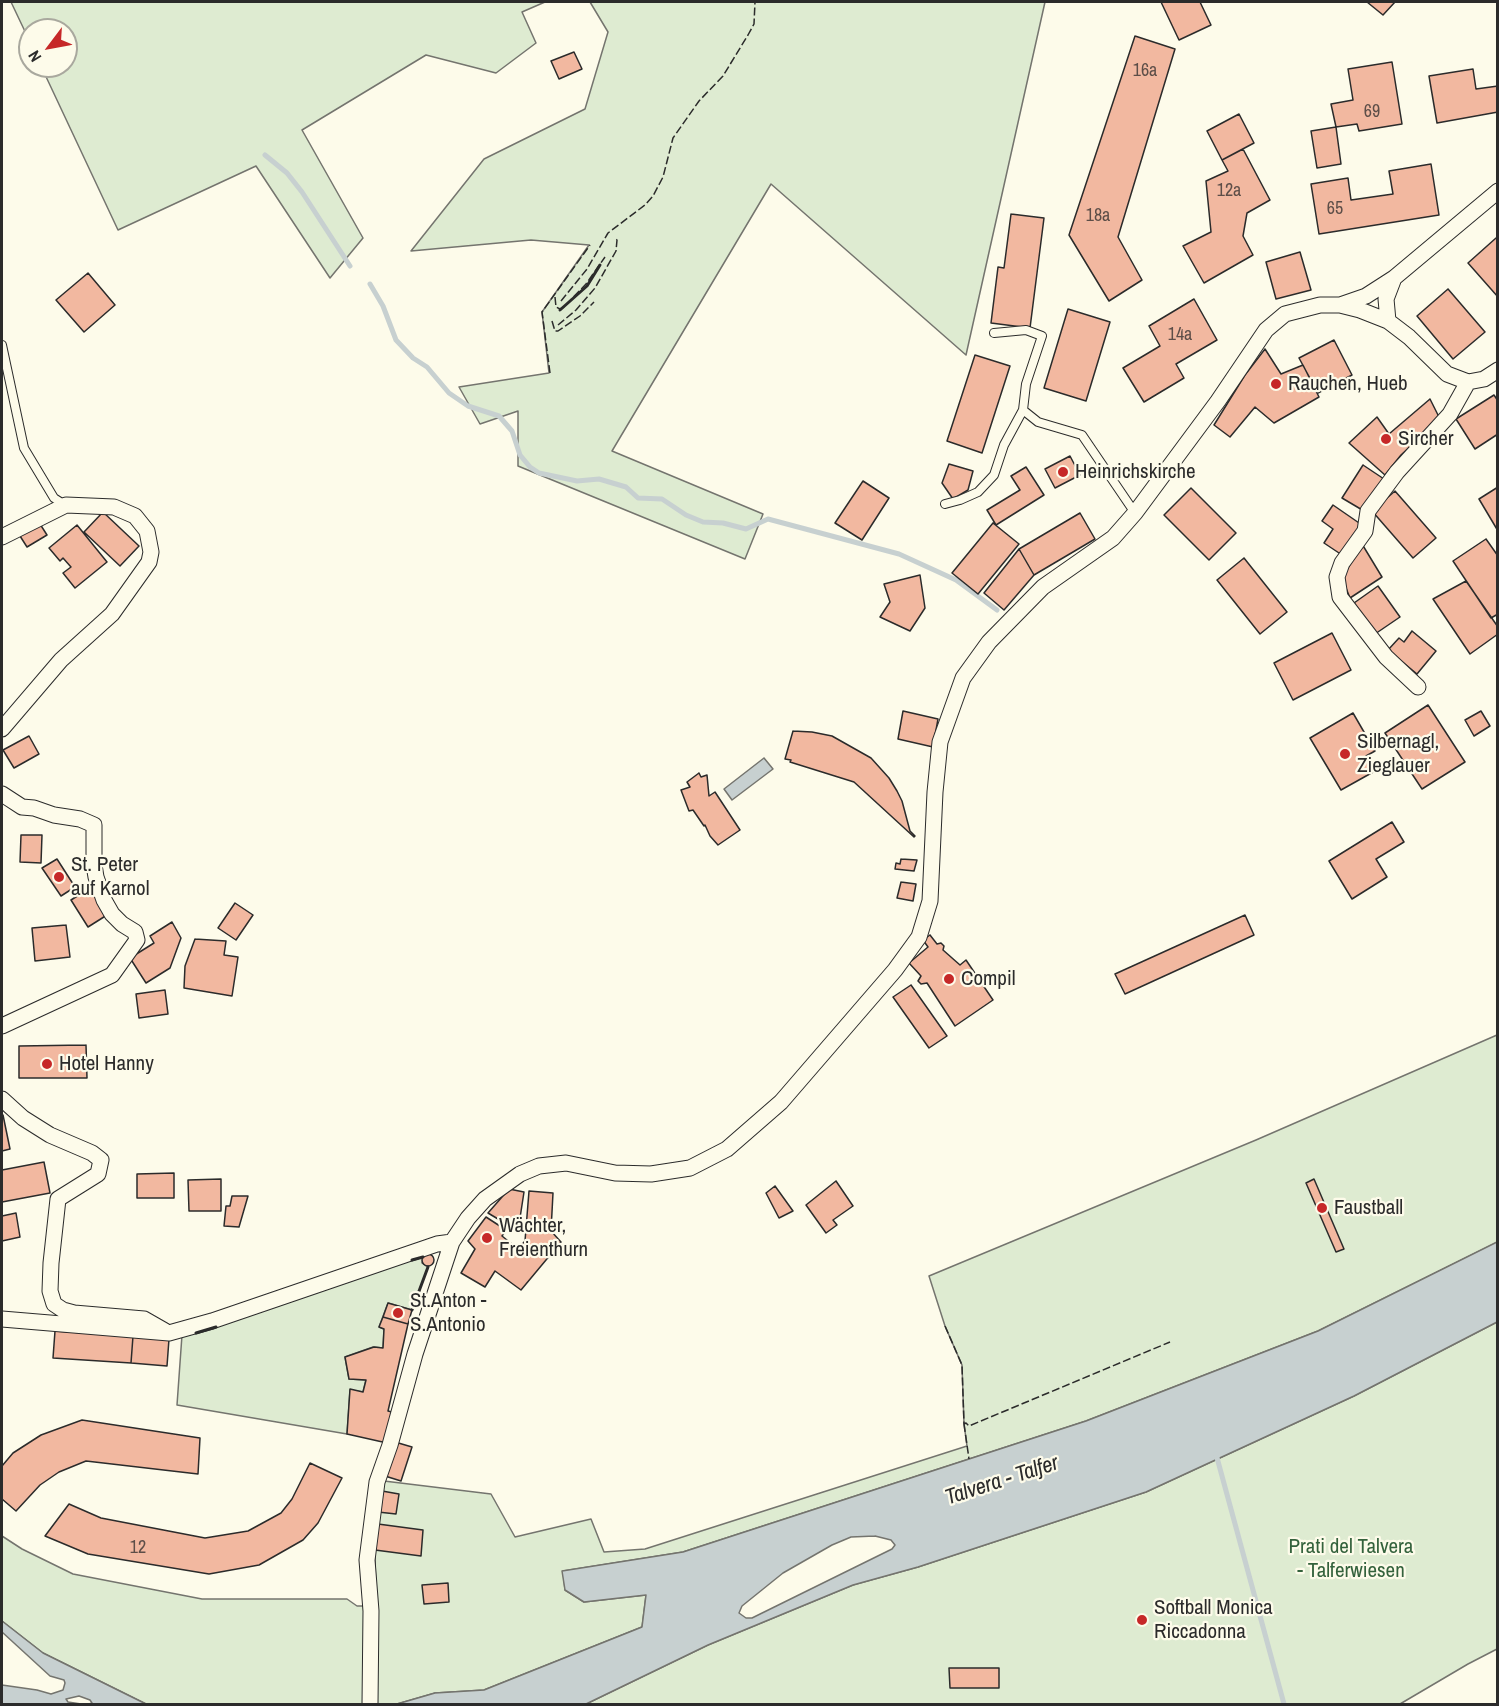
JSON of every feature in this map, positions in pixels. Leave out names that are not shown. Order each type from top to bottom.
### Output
[{"type":"street","points":[[1340,305],[1366,296],[1394,279],[1497,191]]},
{"type":"street","points":[[1388,321],[1386,299],[1394,279]]},
{"type":"street","points":[[370,1704],[371,1611],[367,1560],[377,1482],[390,1445],[415,1353],[452,1242],[468,1218],[485,1199],[520,1174],[539,1166],[566,1163],[615,1173],[651,1174],[690,1168],[727,1149],[781,1102],[894,970],[919,937],[930,902],[935,792],[940,742],[963,678],[989,642],[1043,587],[1113,538],[1135,513],[1218,401],[1266,330],[1285,314],[1320,305],[1340,305],[1388,321],[1409,337],[1447,374],[1468,382],[1484,379],[1497,370]]},
{"type":"street","points":[[1419,687],[1386,657],[1340,597],[1337,577],[1342,563],[1365,531],[1368,511],[1396,472],[1450,414],[1468,382]]},
{"type":"street","points":[[2,537],[66,505],[114,507],[135,516],[147,531],[151,552],[149,562],[112,614],[61,660],[2,729]]},
{"type":"street","points":[[2,794],[22,807],[80,819],[94,825],[94,865],[104,900],[112,915],[135,932],[137,940],[112,975],[2,1026]]},
{"type":"street","points":[[2,1099],[23,1118],[60,1141],[92,1153],[101,1160],[99,1174],[58,1199],[51,1263],[50,1291],[54,1304],[74,1313],[144,1319],[167,1333]]},
{"type":"street","points":[[2,1319],[167,1333],[212,1321],[437,1244],[452,1242]]},
{"type":"lane","points":[[945,504],[960,501],[978,492],[994,475],[1004,445],[1023,410],[1026,384],[1042,336],[1026,330],[994,333]]},
{"type":"lane","points":[[2,345],[24,448],[54,498],[66,505]]},
{"type":"lane","points":[[1023,410],[1038,422],[1082,435],[1135,513]]},
{"type":"green space","points":[[11,2],[545,2],[522,12],[536,43],[496,73],[426,55],[302,130],[363,238],[330,278],[256,166],[118,230],[47,78],[78,78],[78,18],[19,18]]},
{"type":"green space","points":[[590,2],[1045,2],[966,355],[771,184],[612,451],[763,514],[745,559],[518,466],[518,411],[480,424],[459,387],[549,373],[542,312],[589,245],[531,240],[411,251],[484,159],[585,109],[608,32]]},
{"type":"green space","points":[[1497,1035],[1498,1242],[1318,1331],[1086,1421],[683,1552],[563,1571],[565,1590],[584,1602],[646,1595],[642,1627],[484,1690],[435,1693],[397,1704],[146,1704],[43,1653],[2,1621],[2,1536],[22,1549],[73,1574],[202,1599],[347,1599],[357,1606],[376,1606],[375,1554],[384,1481],[491,1494],[515,1537],[591,1519],[604,1552],[645,1549],[967,1446],[962,1365],[945,1326],[929,1276],[1256,1140]]},
{"type":"green space","points":[[423,1257],[422,1263],[428,1267],[412,1310],[388,1303],[379,1327],[384,1329],[383,1348],[373,1347],[345,1357],[349,1379],[366,1380],[363,1392],[350,1390],[347,1434],[177,1405],[182,1335],[204,1331]]},
{"type":"green space","name":"Prati del Talvera - Talferwiesen","points":[[1497,1322],[1497,1649],[1400,1704],[586,1704],[708,1645],[853,1585],[918,1567],[1146,1492],[1354,1396]]},
{"type":"water","points":[[764,758],[773,769],[732,800],[724,789]]},
{"type":"water","name":"Talvera - Talfer","points":[[1497,1242],[1497,1322],[1354,1396],[1146,1492],[918,1567],[853,1585],[708,1645],[586,1704],[397,1704],[435,1693],[484,1690],[642,1627],[646,1595],[584,1602],[565,1590],[562,1571],[683,1552],[1086,1421],[1318,1331]],"holes":[[[875,1536],[891,1540],[895,1545],[892,1549],[752,1618],[746,1618],[739,1613],[742,1606],[783,1573],[832,1545],[851,1537]]]},
{"type":"water","points":[[2,1621],[43,1653],[146,1704],[89,1704],[92,1703],[90,1700],[79,1696],[66,1699],[68,1702],[81,1704],[2,1704],[2,1685],[51,1694],[63,1690],[65,1683],[64,1680],[50,1676],[2,1632]]},
{"type":"building","points":[[1161,2],[1200,2],[1211,25],[1179,40]]},
{"type":"building","points":[[1367,2],[1395,2],[1383,15]]},
{"type":"building","points":[[1135,36],[1175,49],[1118,237],[1142,280],[1109,301],[1069,235]]},
{"type":"building","points":[[574,52],[582,69],[559,79],[551,61]]},
{"type":"building","points":[[1392,62],[1402,124],[1359,131],[1357,124],[1336,127],[1331,104],[1353,100],[1348,69]]},
{"type":"building","points":[[1473,69],[1476,89],[1498,86],[1498,112],[1437,123],[1429,76]]},
{"type":"building","points":[[1239,114],[1254,143],[1222,160],[1207,131]]},
{"type":"building","points":[[1336,127],[1341,164],[1317,168],[1311,131]]},
{"type":"building","points":[[1243,149],[1270,200],[1247,213],[1243,236],[1253,255],[1204,283],[1183,246],[1211,232],[1206,181],[1228,171],[1222,160]]},
{"type":"building","points":[[1431,164],[1439,215],[1319,234],[1311,184],[1348,178],[1351,200],[1393,194],[1389,171]]},
{"type":"building","points":[[1011,214],[1044,218],[1030,328],[991,323],[998,267],[1004,268]]},
{"type":"building","points":[[1496,238],[1498,239],[1498,297],[1468,263]]},
{"type":"building","points":[[1300,252],[1311,290],[1276,299],[1266,262]]},
{"type":"building","points":[[88,273],[115,305],[84,332],[56,300]]},
{"type":"building","points":[[1448,289],[1485,332],[1453,359],[1417,316]]},
{"type":"building","points":[[1194,299],[1217,340],[1176,364],[1184,378],[1144,402],[1123,368],[1160,346],[1149,326]]},
{"type":"building","points":[[1068,309],[1110,322],[1086,401],[1044,388]]},
{"type":"building","points":[[1334,340],[1352,375],[1318,393],[1299,358]]},
{"type":"building","name":"Rauchen, Hueb","points":[[1265,349],[1281,374],[1303,365],[1319,397],[1274,423],[1255,407],[1230,437],[1214,425],[1245,375]]},
{"type":"building","points":[[975,355],[1010,366],[982,453],[947,441]]},
{"type":"building","points":[[1494,395],[1498,401],[1498,434],[1475,449],[1456,419]]},
{"type":"building","name":"Sircher","points":[[1430,399],[1440,419],[1401,455],[1385,475],[1349,443],[1377,417],[1389,434]]},
{"type":"building","name":"Heinrichskirche","points":[[1070,456],[1080,475],[1055,488],[1045,469]]},
{"type":"building","points":[[949,464],[973,471],[968,490],[953,499],[942,483]]},
{"type":"building","points":[[1363,465],[1384,479],[1364,511],[1342,498]]},
{"type":"building","points":[[1026,467],[1044,495],[996,525],[987,510],[1020,490],[1011,476]]},
{"type":"building","points":[[863,481],[889,498],[862,540],[835,523]]},
{"type":"building","points":[[1498,487],[1498,531],[1479,499]]},
{"type":"building","points":[[1191,488],[1236,533],[1209,560],[1164,515]]},
{"type":"building","points":[[1395,491],[1436,538],[1413,558],[1372,511]]},
{"type":"building","points":[[1333,505],[1362,525],[1342,555],[1324,543],[1333,529],[1322,521]]},
{"type":"building","points":[[103,512],[139,546],[120,566],[84,532]]},
{"type":"building","points":[[1080,513],[1095,539],[1034,575],[1019,549]]},
{"type":"building","points":[[993,523],[1019,544],[978,594],[952,573]]},
{"type":"building","points":[[40,524],[47,535],[27,547],[20,536]]},
{"type":"building","points":[[77,525],[107,562],[75,588],[63,573],[71,567],[63,558],[60,561],[49,548]]},
{"type":"building","points":[[1486,539],[1498,556],[1498,614],[1491,618],[1453,561]]},
{"type":"building","points":[[1362,544],[1382,577],[1350,598],[1342,578]]},
{"type":"building","points":[[1019,549],[1034,575],[1004,610],[984,593]]},
{"type":"building","points":[[1244,558],[1287,612],[1260,634],[1217,580]]},
{"type":"building","points":[[920,575],[925,608],[910,631],[880,617],[890,602],[884,584]]},
{"type":"building","points":[[1466,581],[1498,627],[1498,634],[1470,654],[1433,599]]},
{"type":"building","points":[[1378,586],[1400,617],[1375,634],[1354,603]]},
{"type":"building","points":[[1412,631],[1436,651],[1417,674],[1388,650],[1399,638],[1404,642]]},
{"type":"building","points":[[1332,633],[1351,670],[1293,700],[1274,663]]},
{"type":"building","points":[[1428,705],[1465,762],[1422,789],[1385,733]]},
{"type":"building","points":[[903,711],[938,719],[933,747],[898,739]]},
{"type":"building","points":[[1481,711],[1490,726],[1474,736],[1465,720]]},
{"type":"building","name":"Silbernagl, Zieglauer","points":[[1353,713],[1375,751],[1366,756],[1375,771],[1341,790],[1310,738]]},
{"type":"building","points":[[793,731],[832,736],[871,758],[897,791],[910,831],[915,836],[854,782],[785,759]]},
{"type":"building","points":[[29,736],[39,754],[14,768],[3,750]]},
{"type":"building","points":[[699,773],[701,777],[707,775],[709,796],[715,792],[740,830],[718,845],[693,810],[689,811],[681,790],[690,787],[687,782]]},
{"type":"building","points":[[1392,822],[1404,842],[1376,859],[1387,877],[1352,899],[1329,861]]},
{"type":"building","points":[[21,835],[42,835],[41,863],[20,862]]},
{"type":"building","name":"St. Peter auf Karnol","points":[[57,859],[75,887],[61,896],[42,868]]},
{"type":"building","points":[[901,859],[917,860],[914,871],[895,869],[896,863],[900,864]]},
{"type":"building","points":[[901,882],[916,884],[913,901],[897,898]]},
{"type":"building","points":[[90,888],[107,915],[88,927],[71,900]]},
{"type":"building","points":[[235,903],[253,915],[236,940],[218,928]]},
{"type":"building","points":[[1245,915],[1254,935],[1125,994],[1115,974]]},
{"type":"building","points":[[172,922],[181,938],[170,968],[146,983],[130,958],[154,943],[150,936]]},
{"type":"building","points":[[66,925],[70,957],[35,961],[32,928]]},
{"type":"building","name":"Compil","points":[[930,935],[937,944],[941,943],[944,946],[943,950],[960,965],[966,960],[993,1000],[955,1026],[927,983],[921,984],[918,981],[921,976],[909,963],[928,947],[923,940]]},
{"type":"building","points":[[195,939],[226,941],[224,955],[238,957],[232,996],[184,988],[185,966]]},
{"type":"building","points":[[911,985],[947,1036],[929,1048],[893,997]]},
{"type":"building","points":[[165,990],[168,1014],[139,1018],[136,994]]},
{"type":"building","points":[[86,1045],[87,1078],[19,1078],[19,1046]]},
{"type":"building","points":[[2,1115],[10,1149],[2,1151]]},
{"type":"building","points":[[44,1162],[50,1193],[2,1202],[2,1170]]},
{"type":"building","points":[[174,1173],[174,1198],[137,1198],[137,1174]]},
{"type":"building","points":[[221,1179],[221,1211],[189,1211],[188,1180]]},
{"type":"building","points":[[1314,1179],[1344,1249],[1336,1252],[1306,1183]]},
{"type":"building","points":[[836,1181],[853,1206],[833,1220],[837,1225],[826,1233],[806,1205]]},
{"type":"building","points":[[775,1186],[793,1211],[779,1218],[766,1193]]},
{"type":"building","points":[[509,1189],[524,1192],[518,1231],[488,1213]]},
{"type":"building","name":"Wächter, Freienthurn","points":[[529,1191],[553,1193],[551,1231],[561,1242],[521,1290],[495,1271],[485,1287],[461,1273],[475,1249],[468,1241],[486,1217],[506,1230],[502,1236],[518,1249],[525,1241]]},
{"type":"building","points":[[232,1196],[248,1196],[239,1227],[224,1226],[226,1206],[230,1206]]},
{"type":"building","points":[[16,1213],[20,1237],[2,1241],[2,1216]]},
{"type":"building","points":[[430,1254],[433,1255],[433,1265],[426,1266],[423,1265],[422,1258],[423,1255]]},
{"type":"building","name":"St.Anton - S.Antonio","points":[[388,1303],[412,1310],[408,1324],[383,1317]]},
{"type":"building","points":[[383,1317],[408,1324],[388,1411],[396,1413],[387,1443],[347,1434],[350,1389],[363,1392],[366,1380],[349,1379],[345,1357],[374,1347],[383,1348],[384,1329],[379,1327]]},
{"type":"building","points":[[55,1331],[133,1336],[131,1363],[53,1358]]},
{"type":"building","points":[[133,1336],[169,1339],[167,1366],[131,1363]]},
{"type":"building","points":[[82,1420],[200,1438],[198,1474],[86,1461],[59,1472],[40,1485],[16,1511],[2,1499],[2,1466],[13,1453],[41,1435]]},
{"type":"building","points":[[395,1442],[412,1447],[401,1481],[385,1476]]},
{"type":"building","points":[[310,1463],[342,1478],[318,1523],[303,1540],[259,1565],[209,1574],[88,1554],[45,1536],[69,1504],[101,1518],[205,1538],[248,1531],[281,1513],[292,1499]]},
{"type":"building","points":[[382,1491],[399,1494],[396,1514],[378,1512]]},
{"type":"building","points":[[378,1524],[423,1530],[421,1556],[375,1550]]},
{"type":"building","points":[[448,1583],[449,1602],[424,1604],[422,1585]]},
{"type":"building","points":[[949,1668],[999,1668],[999,1688],[950,1688]]},
{"type":"waterway","points":[[265,155],[287,173],[302,192],[350,266]]},
{"type":"waterway","points":[[370,284],[383,306],[396,340],[413,358],[427,367],[449,393],[468,406],[499,416],[512,431],[520,455],[530,467],[539,473],[577,481],[599,479],[626,487],[638,498],[662,499],[686,515],[703,522],[723,523],[746,529],[768,519],[899,554],[956,580],[997,610]]},
{"type":"waterway","points":[[1216,1454],[1284,1704]]},
{"type":"fence","points":[[561,301],[587,269],[608,233],[645,205],[653,196],[663,177],[673,138],[699,101],[723,76],[754,24],[755,2]]},
{"type":"fence","points":[[558,325],[576,310],[595,288],[616,251],[617,240],[614,238]]},
{"type":"fence","points":[[550,373],[542,312],[590,245]]},
{"type":"fence","points":[[555,297],[556,307],[560,309],[564,307],[586,284],[605,257]]},
{"type":"fence","points":[[552,321],[555,331],[558,331],[580,316],[594,302]]},
{"type":"fence","points":[[945,1326],[962,1365],[964,1424],[969,1426],[1170,1342]]},
{"type":"fence","points":[[964,1424],[969,1459]]},
{"type":"wall","points":[[560,310],[587,286],[600,265]]},
{"type":"wall","points":[[412,1260],[423,1257]]},
{"type":"wall","points":[[412,1310],[428,1267]]},
{"type":"wall","points":[[196,1333],[216,1327]]},
{"type":"place","name":"Rauchen, Hueb","points":[[1276,384]]},
{"type":"place","name":"Sircher","points":[[1386,439]]},
{"type":"place","name":"Heinrichskirche","points":[[1063,472]]},
{"type":"place","name":"Silbernagl, Zieglauer","points":[[1345,754]]},
{"type":"place","name":"St. Peter auf Karnol","points":[[59,877]]},
{"type":"place","name":"Compil","points":[[949,979]]},
{"type":"place","name":"Hotel Hanny","points":[[47,1064]]},
{"type":"place","name":"Faustball","points":[[1322,1208]]},
{"type":"place","name":"Wächter, Freienthurn","points":[[487,1238]]},
{"type":"place","name":"St.Anton - S.Antonio","points":[[398,1313]]},
{"type":"place","name":"Softball Monica Riccadonna","points":[[1142,1620]]}]
